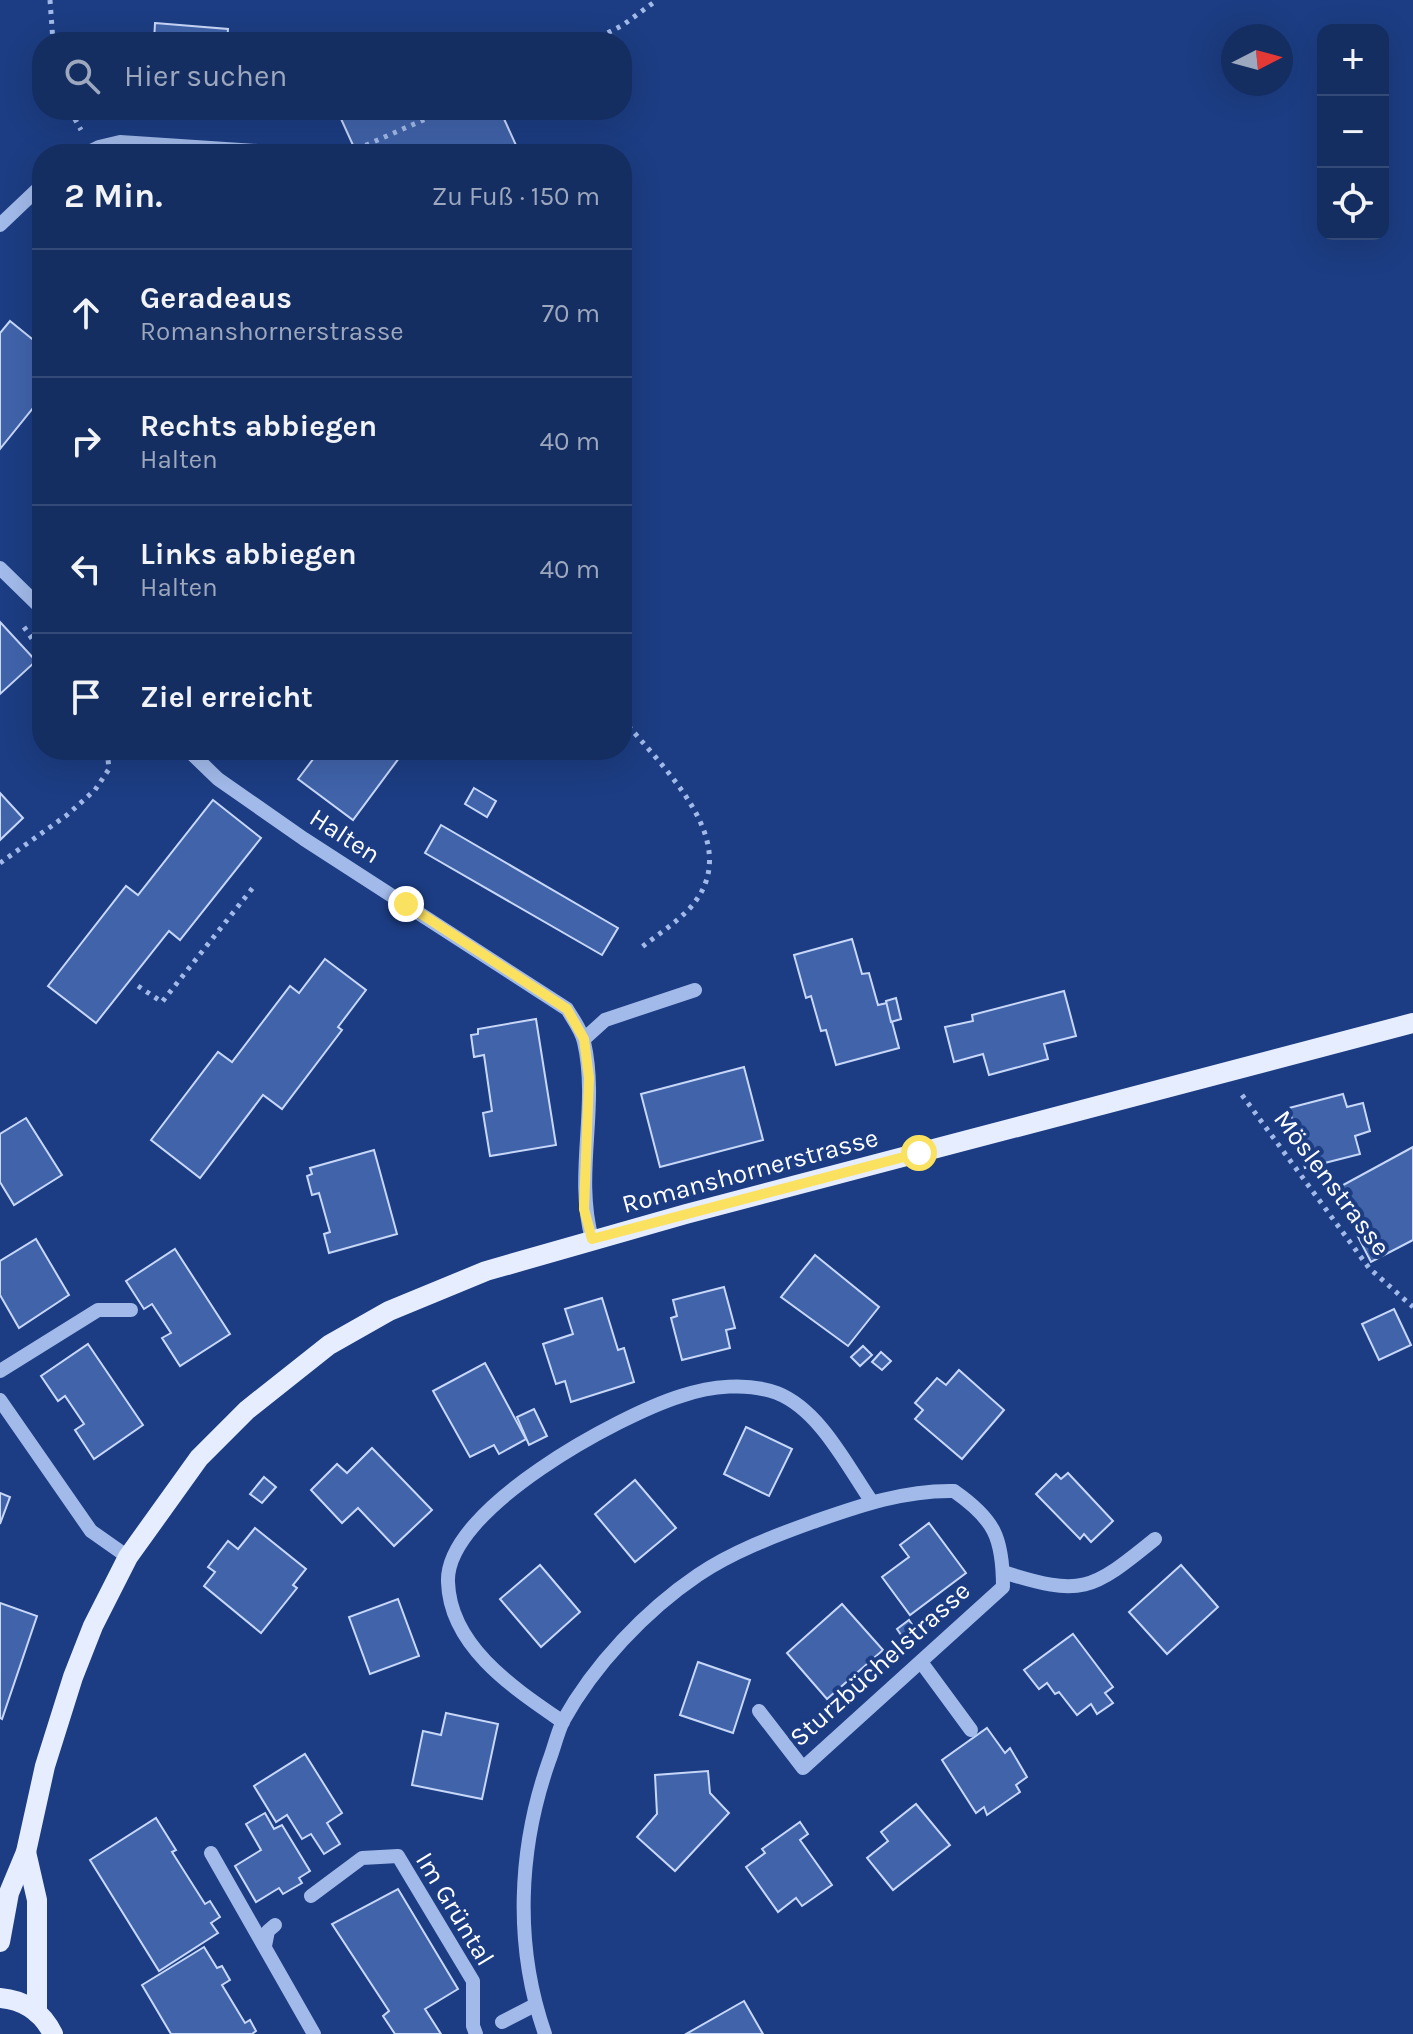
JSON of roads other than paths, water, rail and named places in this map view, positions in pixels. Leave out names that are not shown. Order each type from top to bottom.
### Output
[{"type":"main road","name":"Romanshornerstrasse","points":[[0,1942],[9,1893],[26,1852],[45,1766],[73,1677],[93,1626],[128,1557],[199,1458],[247,1410],[329,1345],[389,1311],[486,1271],[592,1239],[1413,1023]]},
{"type":"main road","name":"Romanshornerstrasse","points":[[26,1852],[37,1900],[37,2013]]},
{"type":"main road","points":[[0,1998],[25,2004],[37,2013],[53,2034]]},
{"type":"street","points":[[112,144],[150,144]]},
{"type":"street","points":[[0,225],[32,195]]},
{"type":"street","points":[[0,568],[32,599]]},
{"type":"street","name":"Halten","points":[[198,760],[218,779],[304,839],[567,1009],[584,1039],[589,1078],[584,1209],[592,1239]]},
{"type":"street","points":[[584,1039],[605,1020],[695,990]]},
{"type":"street","points":[[0,1371],[98,1310],[131,1310]]},
{"type":"street","points":[[563,1722],[504,1681],[462,1631],[452,1606],[448,1580],[451,1564],[463,1535],[490,1505],[552,1463],[635,1414],[683,1395],[734,1385],[777,1393],[802,1410],[822,1430],[872,1502]]},
{"type":"street","points":[[0,1400],[91,1531],[128,1557]]},
{"type":"street","name":"Sturzbüchelstrasse","points":[[545,2034],[535,2005],[526,1951],[527,1848],[537,1795],[563,1722],[620,1645],[658,1605],[700,1574],[773,1536],[872,1502],[954,1491],[976,1507],[996,1529],[1003,1587],[803,1768],[759,1711]]},
{"type":"street","points":[[1003,1572],[1051,1587],[1072,1589],[1093,1584],[1116,1571],[1155,1539]]},
{"type":"street","points":[[921,1662],[971,1730]]},
{"type":"street","points":[[211,1853],[314,2034]]},
{"type":"street","name":"Im Grüntal","points":[[311,1896],[362,1858],[398,1856],[473,1981],[473,2026],[476,2034]]},
{"type":"street","points":[[265,1946],[268,1931],[275,1925]]},
{"type":"street","points":[[502,2022],[535,2005]]}]
